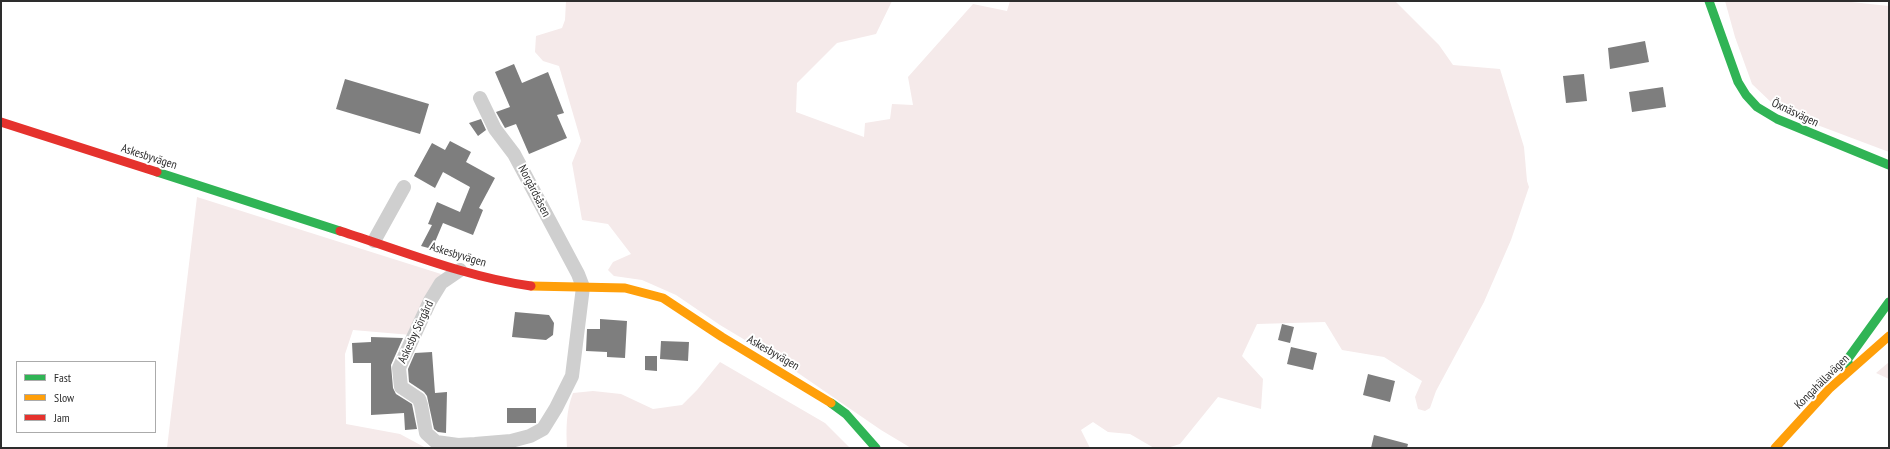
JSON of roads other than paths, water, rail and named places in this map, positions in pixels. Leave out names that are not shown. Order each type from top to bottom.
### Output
[{"type":"street","name":"Öxnäsvägen","points":[[1709,1],[1738,82],[1746,95],[1757,108],[1777,119],[1889,165]]},
{"type":"street","name":"Norgårdsåsen","points":[[480,98],[495,129],[514,154],[578,274],[583,288]]},
{"type":"street","name":"Askesbyvägen","points":[[1,122],[374,241],[460,270],[514,284],[548,288],[636,289],[663,298],[722,337],[830,402],[846,414],[876,448]]},
{"type":"street","points":[[374,241],[404,187]]},
{"type":"street","name":"Askesby Sörgård","points":[[460,270],[437,288],[399,368],[401,387],[419,399],[426,433],[436,442],[444,444],[475,444],[511,441],[530,436],[543,429],[556,408],[572,376],[583,288]]},
{"type":"street","points":[[1851,368],[1847,360],[1889,302]]},
{"type":"street","name":"Kongahällavägen","points":[[1775,448],[1807,412],[1851,368],[1889,336]]}]
